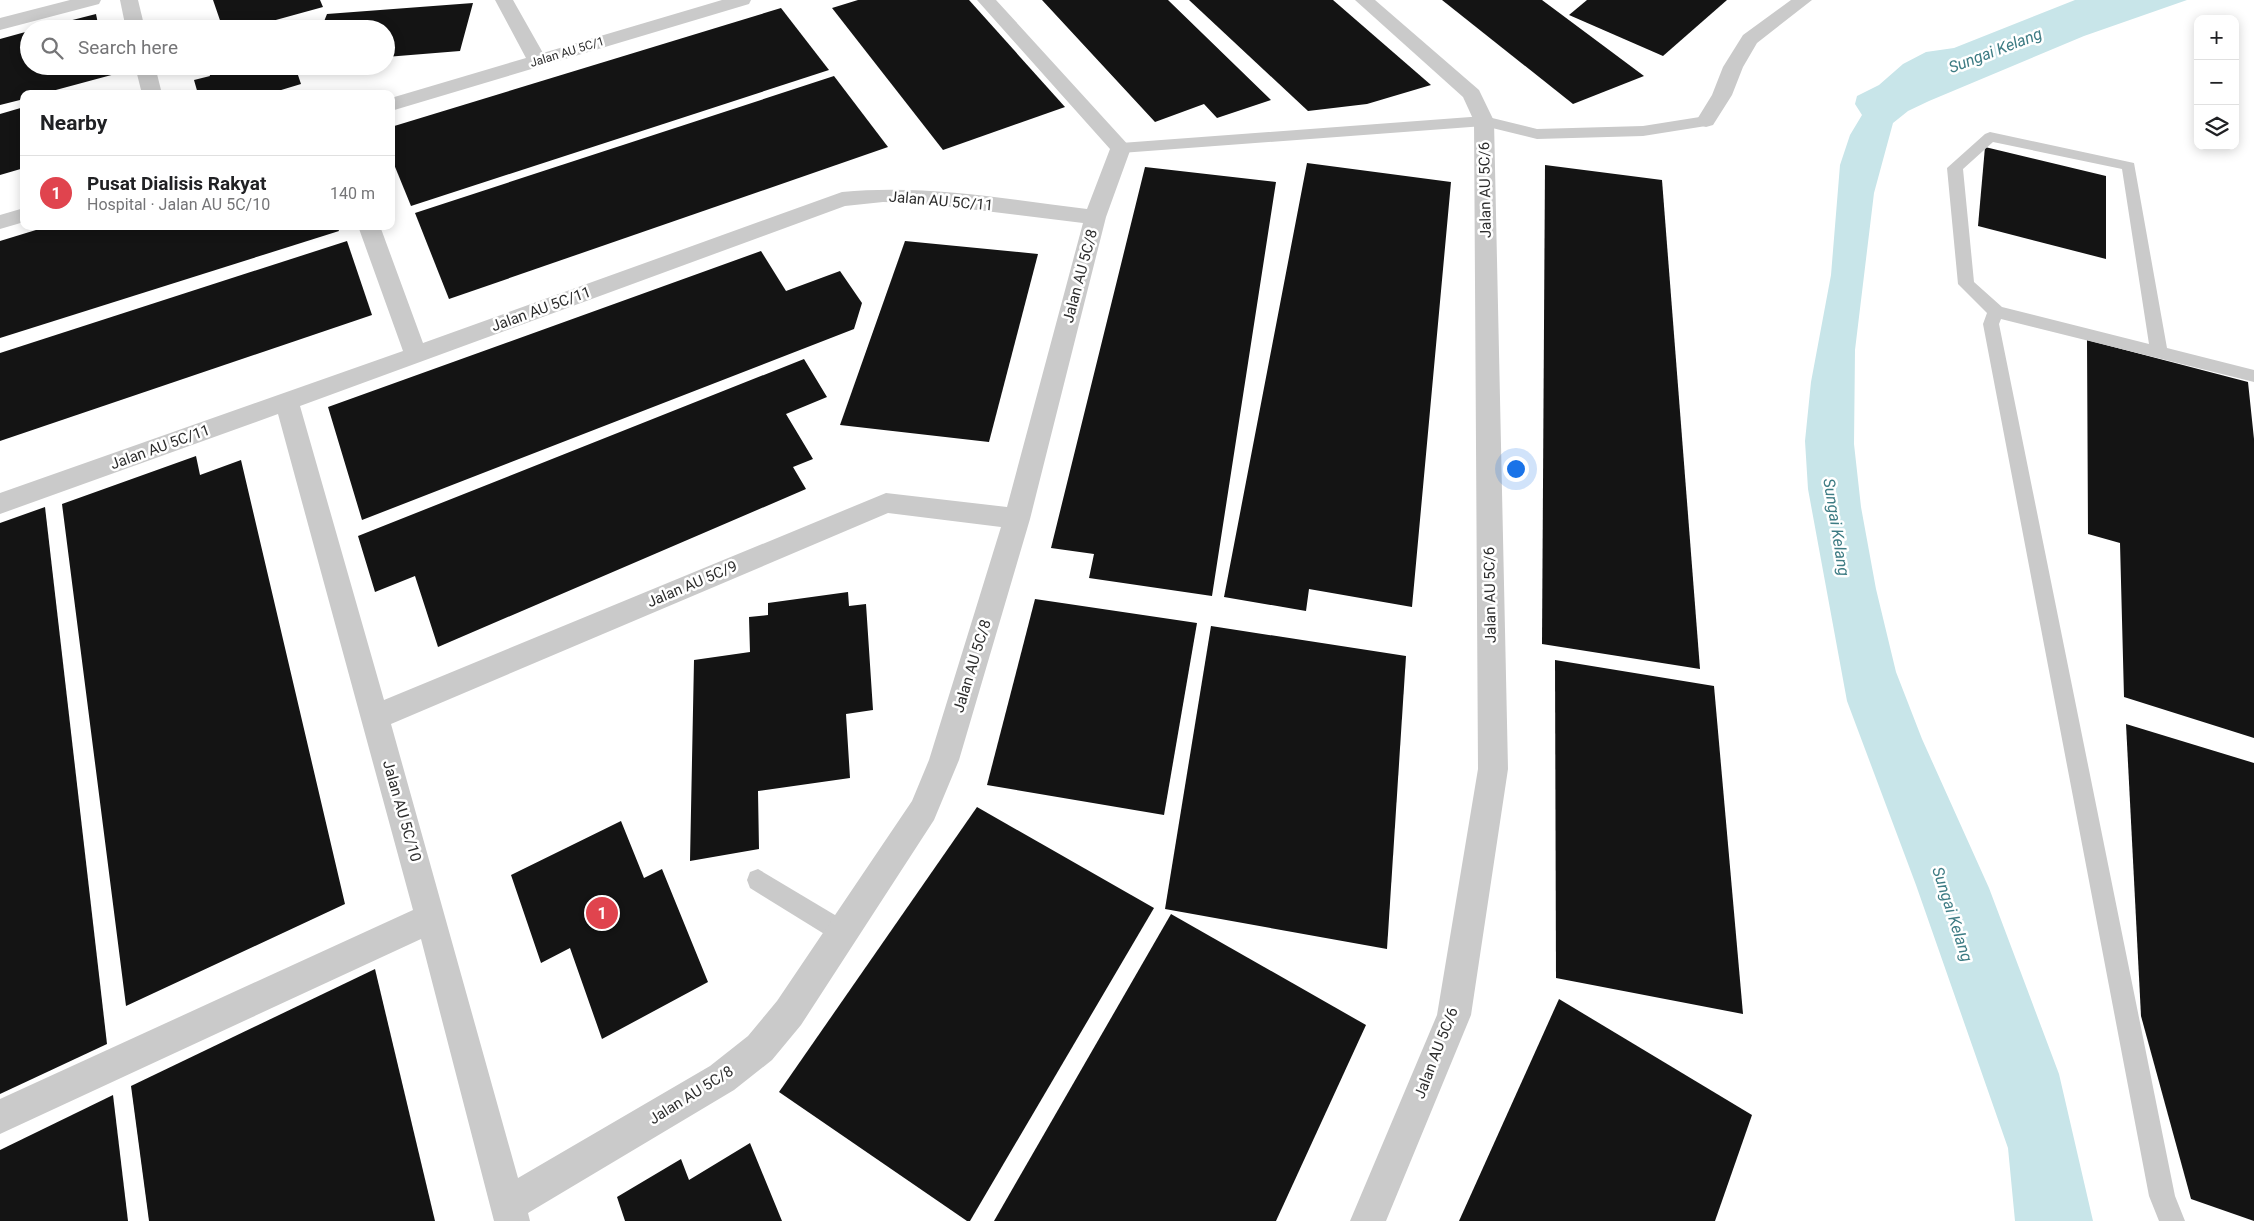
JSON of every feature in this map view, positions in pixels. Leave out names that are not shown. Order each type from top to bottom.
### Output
[{"type":"street","points":[[0,24],[92,0]]},
{"type":"street","points":[[129,0],[134,20]]},
{"type":"street","points":[[504,0],[537,61]]},
{"type":"street","name":"Jalan AU 5C/1","points":[[395,104],[742,0]]},
{"type":"street","points":[[986,0],[1121,148]]},
{"type":"street","name":"Jalan AU 5C/6","points":[[1364,0],[1472,94],[1484,120],[1493,769],[1454,1015],[1368,1221]]},
{"type":"street","points":[[1706,121],[1722,96],[1733,67],[1750,39],[1803,0]]},
{"type":"street","points":[[147,75],[151,90]]},
{"type":"street","name":"Jalan AU 5C/8","points":[[510,1213],[722,1078],[752,1054],[789,1013],[923,810],[944,760],[1017,518],[1095,217],[1121,148]]},
{"type":"street","name":"Jalan AU 5C/11","points":[[0,504],[287,402],[842,199],[883,195],[920,196],[1095,217]]},
{"type":"street","points":[[0,222],[20,216]]},
{"type":"street","points":[[370,230],[416,355]]},
{"type":"street","name":"Jalan AU 5C/10","points":[[287,402],[376,717],[510,1213]]},
{"type":"street","name":"Jalan AU 5C/9","points":[[376,717],[886,503],[1017,518]]},
{"type":"street","points":[[0,1117],[431,918]]},
{"type":"lane","points":[[1121,148],[1484,120],[1537,134],[1643,131],[1706,121]]},
{"type":"lane","points":[[2159,353],[2129,166],[1990,137],[1955,168],[1966,284],[1996,312],[2159,353],[2254,376]]},
{"type":"lane","points":[[1996,312],[1991,324],[2162,1196],[2172,1221]]},
{"type":"lane","points":[[758,880],[842,932]]},
{"type":"water","name":"Sungai Kelang","points":[[2075,0],[2187,0],[2084,36],[1929,101],[1908,111],[1893,123],[1874,193],[1855,350],[1854,444],[1861,507],[1876,589],[1896,672],[1922,739],[1989,888],[2059,1074],[2093,1221],[2015,1221],[2008,1148],[1916,885],[1847,701],[1808,489],[1805,441],[1811,382],[1831,275],[1840,165],[1850,135],[1862,115],[1855,104],[1857,96],[1879,85],[1903,64],[1926,52],[1954,48]]},
{"type":"building","points":[[213,0],[320,0],[323,7],[276,20],[220,20]]},
{"type":"building","points":[[858,0],[969,0],[1065,107],[943,150],[832,8]]},
{"type":"building","points":[[1042,0],[1168,0],[1271,100],[1217,118],[1204,104],[1155,122]]},
{"type":"building","points":[[1189,0],[1333,0],[1431,85],[1367,104],[1308,111]]},
{"type":"building","points":[[1442,0],[1542,0],[1644,76],[1573,104]]},
{"type":"building","points":[[1587,0],[1727,0],[1663,56],[1569,15]]},
{"type":"building","points":[[473,3],[460,51],[395,56],[395,20],[325,20],[327,14]]},
{"type":"building","points":[[781,8],[829,70],[411,206],[395,167],[395,126]]},
{"type":"building","points":[[96,14],[97,20],[72,20]]},
{"type":"building","points":[[20,33],[20,75],[111,75],[56,90],[20,90],[20,100],[0,105],[0,39]]},
{"type":"building","points":[[298,75],[301,84],[281,90],[197,90],[194,80],[210,76]]},
{"type":"building","points":[[834,76],[888,147],[449,299],[415,213]]},
{"type":"building","points":[[20,108],[20,169],[0,175],[0,114]]},
{"type":"building","points":[[1985,147],[2106,176],[2106,259],[1978,226]]},
{"type":"building","points":[[1307,163],[1451,182],[1412,607],[1309,589],[1306,611],[1224,597]]},
{"type":"building","points":[[1545,165],[1662,180],[1700,669],[1542,644]]},
{"type":"building","points":[[1145,167],[1276,182],[1212,596],[1089,578],[1094,554],[1051,548]]},
{"type":"building","points":[[36,230],[339,231],[0,338],[0,241]]},
{"type":"building","points":[[347,241],[372,315],[0,441],[0,353]]},
{"type":"building","points":[[905,241],[1038,254],[989,442],[840,425]]},
{"type":"building","points":[[761,251],[786,291],[840,271],[862,303],[854,329],[362,520],[328,407]]},
{"type":"building","points":[[2087,340],[2248,382],[2254,439],[2254,738],[2124,697],[2120,543],[2088,534]]},
{"type":"building","points":[[804,359],[827,397],[786,414],[813,459],[793,467],[806,489],[438,647],[415,576],[375,592],[358,536]]},
{"type":"building","points":[[196,456],[200,475],[241,460],[345,904],[126,1006],[62,504]]},
{"type":"building","points":[[45,507],[107,1044],[0,1094],[0,523]]},
{"type":"building","points":[[848,592],[849,606],[866,604],[873,710],[846,714],[850,778],[758,791],[759,849],[690,861],[694,660],[750,652],[749,617],[768,615],[768,603]]},
{"type":"building","points":[[1035,599],[1197,623],[1164,815],[987,785]]},
{"type":"building","points":[[1211,626],[1406,656],[1387,949],[1165,909]]},
{"type":"building","points":[[1555,660],[1714,686],[1743,1014],[1556,978]]},
{"type":"building","points":[[2126,724],[2254,763],[2254,1221],[2191,1199],[2141,1016]]},
{"type":"building","points":[[977,807],[1154,908],[970,1221],[967,1221],[779,1092]]},
{"type":"building","points":[[621,821],[644,878],[662,869],[708,982],[602,1039],[570,948],[541,963],[511,875]]},
{"type":"building","points":[[1171,914],[1366,1025],[1276,1221],[994,1221]]},
{"type":"building","points":[[375,969],[435,1221],[149,1221],[131,1086]]},
{"type":"building","points":[[1559,999],[1752,1115],[1715,1221],[1459,1221]]},
{"type":"building","points":[[113,1095],[128,1221],[0,1221],[0,1150]]},
{"type":"building","points":[[750,1143],[782,1221],[625,1221],[617,1197],[681,1159],[689,1180]]},
{"type":"place","name":"Pusat Dialisis Rakyat","points":[[602,913]]}]
